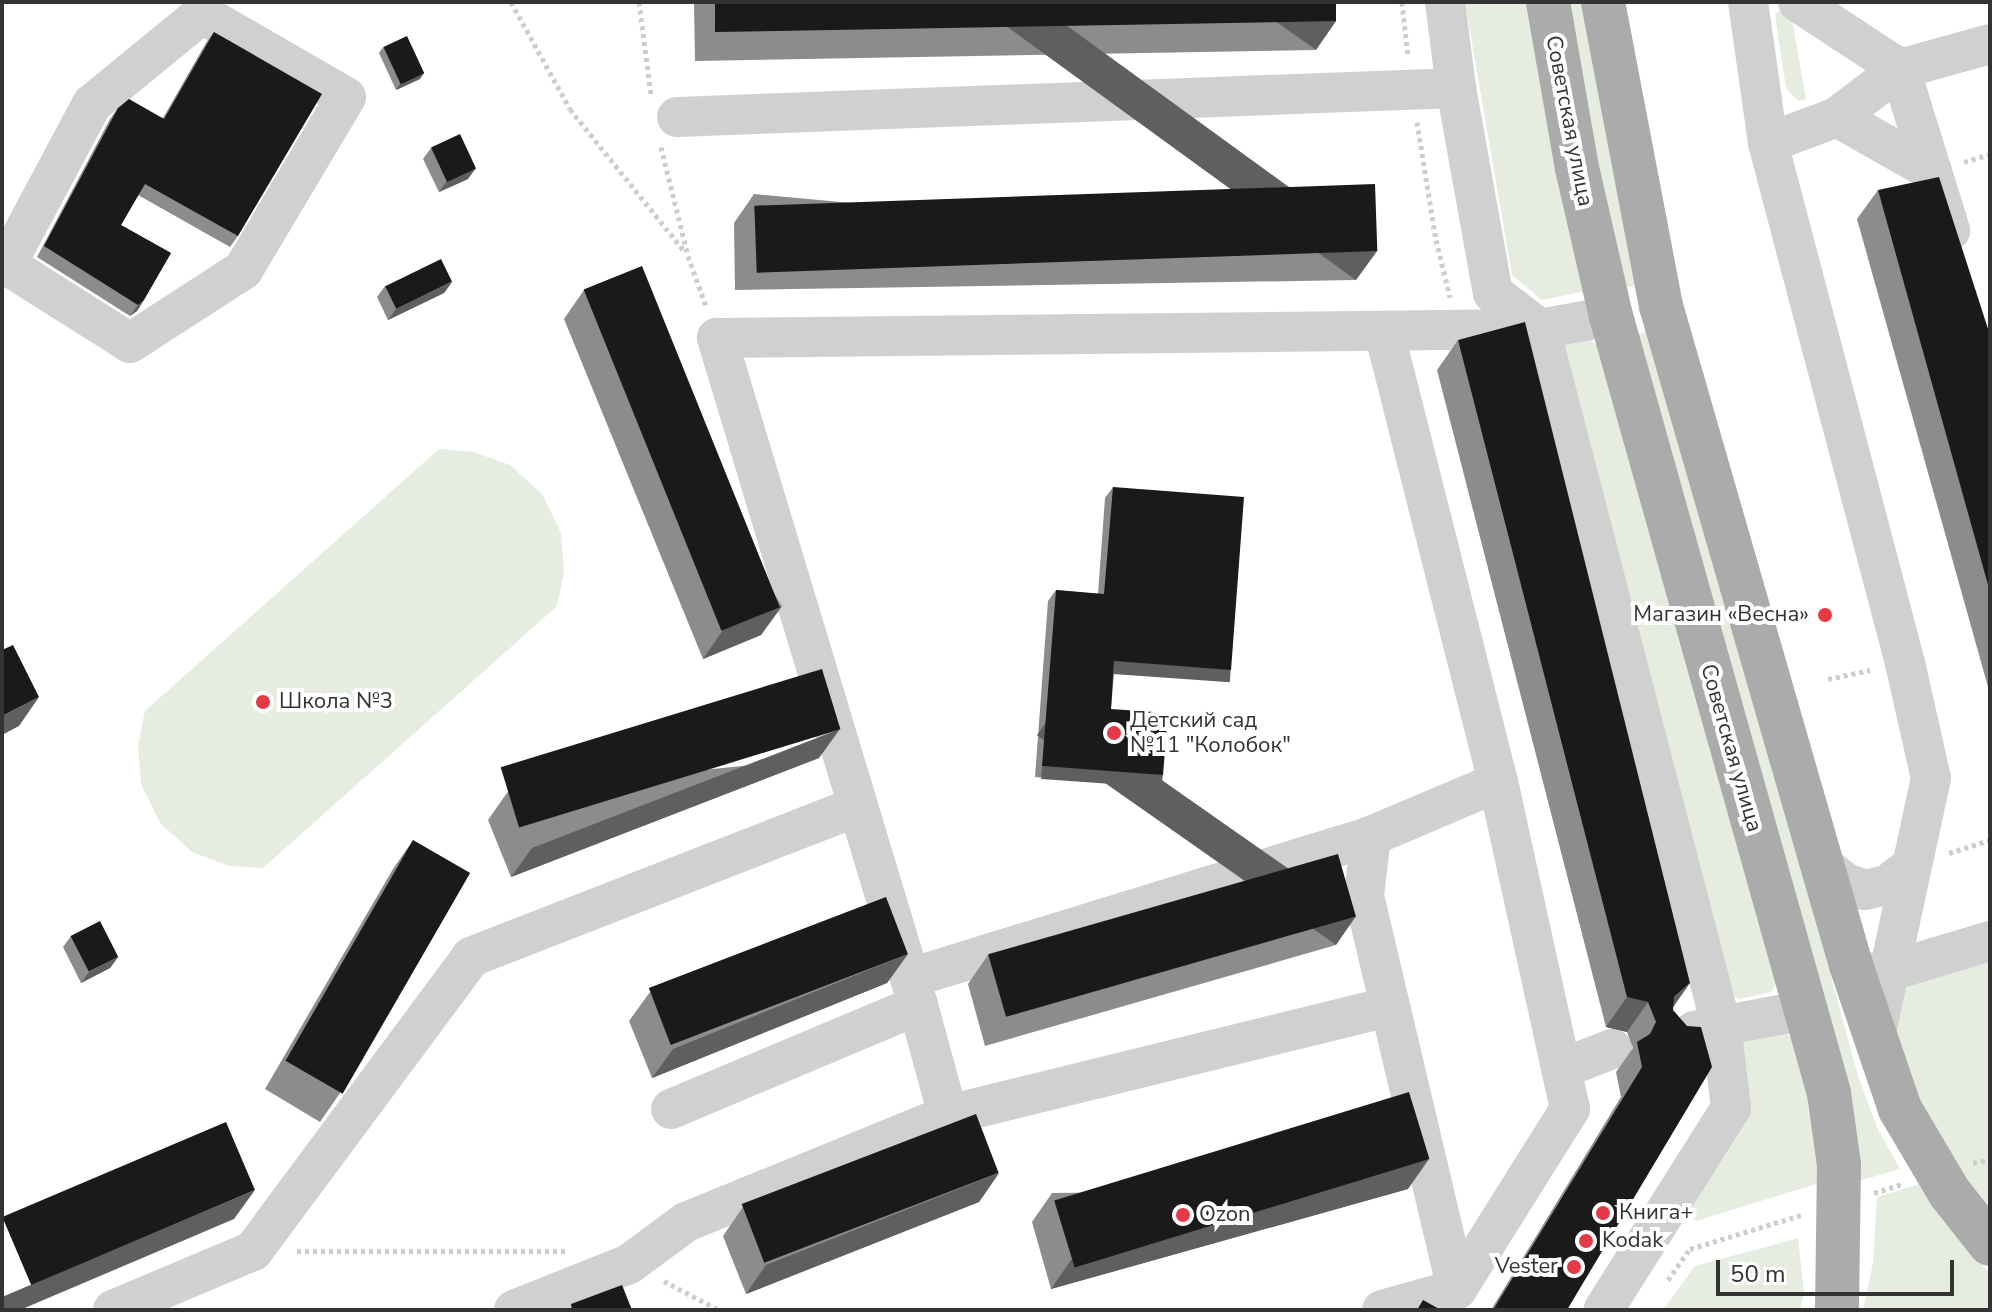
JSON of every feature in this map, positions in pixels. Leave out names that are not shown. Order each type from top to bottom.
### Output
[{"type":"main road","name":"Советская улица","points":[[1548,2],[1577,168],[1611,316],[1836,1130],[1839,1165],[1837,1310]]},
{"type":"main road","points":[[1603,2],[1661,306],[1824,866],[1870,968],[1875,1036],[1900,1109],[1918,1143],[1949,1192],[1990,1244]]},
{"type":"lane","points":[[1445,2],[1456,88],[1493,293],[1540,329],[1721,1025],[1731,1108],[1604,1309]]},
{"type":"lane","points":[[1748,2],[1768,143],[1905,663],[1931,778],[1911,866],[1870,968]]},
{"type":"lane","points":[[1798,2],[1900,69],[1960,259]]},
{"type":"lane","points":[[202,14],[346,97],[243,270],[130,343],[4,264],[92,104],[202,14]]},
{"type":"lane","points":[[1768,143],[1837,117],[1900,69],[1990,44]]},
{"type":"lane","points":[[663,119],[1456,88]]},
{"type":"lane","points":[[1837,117],[1932,171]]},
{"type":"lane","points":[[948,1115],[914,991],[717,338],[1540,329],[1611,316]]},
{"type":"lane","points":[[1382,1310],[1457,1289],[1570,1109],[1498,782],[1384,331]]},
{"type":"lane","points":[[671,1109],[914,991],[1371,836],[1498,782]]},
{"type":"lane","points":[[113,1310],[253,1251],[471,957],[858,806]]},
{"type":"lane","points":[[1371,836],[1364,896],[1457,1289]]},
{"type":"lane","points":[[1824,866],[1846,883],[1865,890],[1887,885],[1911,866]]},
{"type":"lane","points":[[1870,968],[1990,941]]},
{"type":"lane","points":[[514,1310],[629,1264],[686,1222],[948,1115],[1389,1007]]},
{"type":"lane","points":[[1674,1035],[1805,1010]]},
{"type":"lane","points":[[1563,1068],[1612,1049]]},
{"type":"path","points":[[511,2],[570,109],[688,256]]},
{"type":"path","points":[[639,2],[688,256],[717,338]]},
{"type":"path","points":[[1402,2],[1412,90],[1436,240],[1458,331]]},
{"type":"path","points":[[1865,1195],[1913,1181]]},
{"type":"path","points":[[1664,1286],[1690,1249],[1804,1214]]},
{"type":"path","points":[[253,1251],[558,1249],[572,1252]]},
{"type":"path","points":[[629,1264],[719,1310]]},
{"type":"shaded area","points":[[1465,2],[1536,2],[1590,290],[1542,300],[1512,275]]},
{"type":"shaded area","points":[[1567,2],[1584,2],[1640,284],[1624,288],[1595,165]]},
{"type":"shaded area","points":[[1789,2],[1806,99],[1798,101],[1786,88],[1775,15]]},
{"type":"shaded area","points":[[1655,330],[1858,1076],[1877,1127],[1900,1169],[1855,1182],[1633,335]]},
{"type":"shaded area","points":[[1585,335],[1610,357],[1781,970],[1772,992],[1739,999],[1723,988],[1554,343]]},
{"type":"shaded area","points":[[439,449],[473,452],[510,465],[542,494],[561,533],[564,572],[557,606],[263,868],[229,866],[192,852],[160,823],[141,784],[138,745],[145,711]]},
{"type":"shaded area","points":[[1990,960],[1990,1216],[1893,1061],[1894,977]]},
{"type":"shaded area","points":[[1785,1032],[1805,1049],[1819,1183],[1696,1221],[1686,1210],[1743,1042]]},
{"type":"shaded area","points":[[1922,1183],[1965,1247],[1990,1273],[1990,1310],[1863,1310],[1873,1263],[1877,1197]]},
{"type":"shaded area","points":[[1798,1238],[1804,1293],[1800,1310],[1663,1310],[1695,1266]]},
{"type":"building","points":[[715,2],[1336,2],[1336,21],[715,32]]},
{"type":"building","points":[[214,32],[322,94],[238,236],[145,184],[121,225],[171,253],[138,305],[44,246],[118,108],[129,99],[164,119]]},
{"type":"building","points":[[407,36],[424,73],[401,84],[383,47]]},
{"type":"building","points":[[460,134],[476,168],[447,182],[431,148]]},
{"type":"building","points":[[1939,177],[1990,335],[1990,592],[1878,190]]},
{"type":"building","points":[[1375,184],[1377,251],[757,273],[754,206]]},
{"type":"building","points":[[441,259],[452,281],[396,309],[385,286]]},
{"type":"building","points":[[642,266],[780,607],[721,631],[584,290]]},
{"type":"building","points":[[1525,322],[1690,983],[1674,997],[1673,1010],[1687,1026],[1701,1027],[1712,1067],[1567,1310],[1493,1310],[1642,1067],[1637,1042],[1650,1034],[1656,1022],[1648,1002],[1627,997],[1458,340]]},
{"type":"building","points":[[1113,487],[1244,497],[1231,670],[1114,661],[1111,709],[1168,713],[1163,775],[1042,766],[1056,590],[1104,594]]},
{"type":"building","points":[[13,645],[39,697],[2,716],[2,650]]},
{"type":"building","points":[[822,669],[840,729],[519,827],[501,767]]},
{"type":"building","points":[[413,840],[470,873],[343,1094],[286,1061]]},
{"type":"building","points":[[1338,854],[1356,916],[1006,1017],[988,954]]},
{"type":"building","points":[[886,897],[908,954],[671,1045],[649,988]]},
{"type":"building","points":[[100,921],[118,957],[89,972],[71,936]]},
{"type":"building","points":[[1409,1092],[1429,1159],[1075,1267],[1054,1200]]},
{"type":"building","points":[[976,1114],[999,1173],[764,1263],[742,1204]]},
{"type":"building","points":[[226,1122],[255,1190],[31,1285],[2,1217]]},
{"type":"building","points":[[622,1285],[632,1310],[572,1310],[571,1304]]},
{"type":"building","points":[[1423,1300],[1441,1310],[1417,1310]]},
{"type":"place","name":"Магазин «Весна»","points":[[1825,615]]},
{"type":"place","name":"Школа №3","points":[[263,702]]},
{"type":"place","name":"Детский сад №11 \"Колобок\"","points":[[1114,733]]},
{"type":"place","name":"Книга+","points":[[1603,1213]]},
{"type":"place","name":"Ozon","points":[[1183,1215]]},
{"type":"place","name":"Kodak","points":[[1586,1241]]},
{"type":"place","name":"Vester","points":[[1574,1267]]}]
